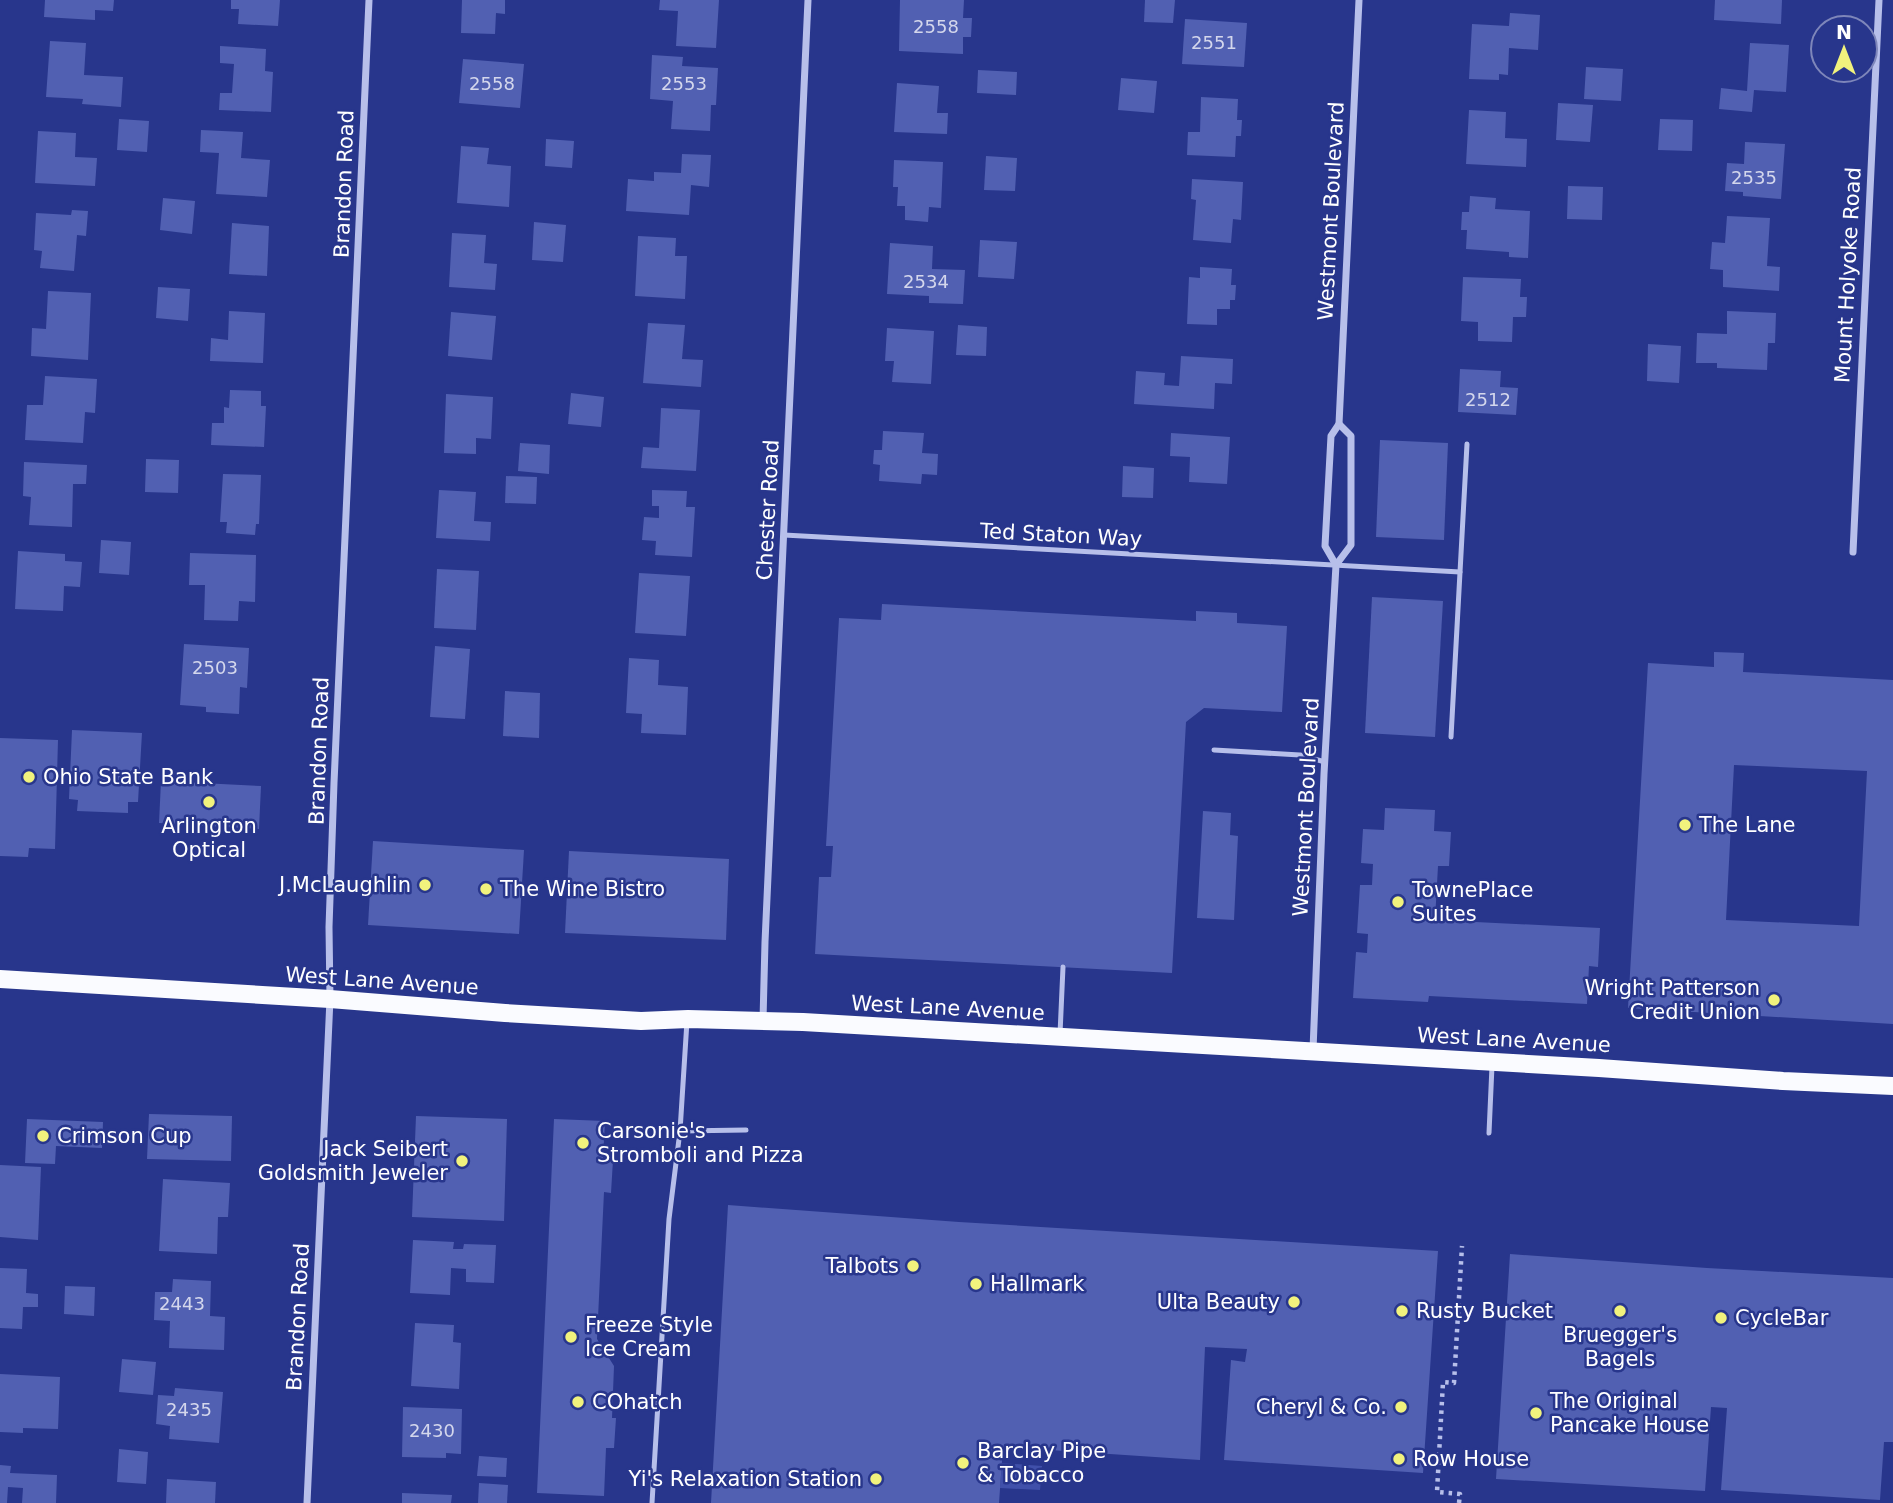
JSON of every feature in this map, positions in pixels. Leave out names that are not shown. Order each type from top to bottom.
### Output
[{"type":"main road","name":"West Lane Avenue","points":[[0,979],[641,1021],[763,1021],[1893,1086]]},
{"type":"street","name":"Brandon Road","points":[[307,1503],[330,999],[329,927],[334,794],[369,0]]},
{"type":"street","name":"Chester Road","points":[[763,1021],[808,0]]},
{"type":"street","name":"Westmont Boulevard","points":[[1312,1051],[1336,565],[1325,546],[1331,436],[1339,424],[1359,0]]},
{"type":"street","name":"Mount Holyoke Road","points":[[1853,552],[1879,0]]},
{"type":"street","name":"Westmont Boulevard","points":[[1336,565],[1351,545],[1351,436],[1339,424]]},
{"type":"lane","points":[[1451,737],[1467,444]]},
{"type":"lane","name":"Ted Staton Way","points":[[784,535],[1460,572]]},
{"type":"lane","points":[[1214,750],[1300,755],[1325,762]]},
{"type":"lane","points":[[1060,1037],[1063,967]]},
{"type":"lane","points":[[652,1503],[669,1219],[680,1131],[688,1019]]},
{"type":"lane","points":[[1489,1133],[1492,1062]]},
{"type":"lane","points":[[680,1131],[746,1130]]},
{"type":"path","points":[[1459,1503],[1460,1494],[1437,1492],[1443,1382],[1454,1383],[1462,1246]]},
{"type":"shaded area","points":[[1002,1463],[1042,1466],[1040,1490],[1000,1488]]},
{"type":"building","points":[[45,0],[114,0],[113,11],[95,10],[95,20],[44,17]]},
{"type":"building","points":[[231,0],[280,0],[278,26],[238,24],[239,9],[231,9]]},
{"type":"building","points":[[462,0],[505,0],[505,14],[496,13],[495,34],[461,33]]},
{"type":"building","points":[[660,0],[719,0],[716,48],[676,46],[678,11],[659,10]]},
{"type":"building","points":[[900,0],[964,0],[963,18],[972,18],[971,37],[963,37],[963,54],[899,51]]},
{"type":"building","points":[[1145,0],[1175,0],[1173,23],[1144,22]]},
{"type":"building","points":[[1715,0],[1782,0],[1781,24],[1714,20]]},
{"type":"building","points":[[1510,13],[1540,15],[1538,50],[1509,48],[1508,75],[1499,74],[1499,80],[1469,79],[1472,24],[1509,26]]},
{"type":"building","points":[[1185,19],[1247,23],[1244,67],[1182,64]]},
{"type":"building","points":[[50,41],[86,43],[84,75],[123,77],[121,107],[82,104],[83,99],[46,97]]},
{"type":"building","points":[[1750,43],[1789,45],[1786,92],[1754,90],[1752,112],[1719,109],[1721,88],[1747,91]]},
{"type":"building","points":[[220,46],[266,49],[265,71],[273,72],[271,112],[219,110],[220,93],[232,93],[234,64],[220,63]]},
{"type":"building","points":[[652,55],[683,57],[682,66],[718,68],[716,105],[711,105],[710,131],[671,129],[673,101],[650,99]]},
{"type":"building","points":[[463,59],[524,64],[520,108],[459,103]]},
{"type":"building","points":[[1586,67],[1623,69],[1621,101],[1584,99]]},
{"type":"building","points":[[978,70],[1017,72],[1016,95],[977,93]]},
{"type":"building","points":[[1121,78],[1157,81],[1154,113],[1118,110]]},
{"type":"building","points":[[897,83],[939,86],[937,113],[948,113],[947,134],[894,132]]},
{"type":"building","points":[[1201,97],[1238,99],[1237,120],[1242,120],[1241,136],[1236,136],[1235,157],[1187,155],[1188,132],[1200,132]]},
{"type":"building","points":[[1558,103],[1593,105],[1590,142],[1556,140]]},
{"type":"building","points":[[1469,110],[1506,112],[1505,138],[1527,139],[1526,167],[1466,164]]},
{"type":"building","points":[[119,119],[149,121],[147,152],[117,150]]},
{"type":"building","points":[[1660,119],[1693,120],[1692,151],[1658,150]]},
{"type":"building","points":[[201,130],[243,132],[241,158],[270,160],[267,197],[216,194],[219,153],[200,152]]},
{"type":"building","points":[[38,131],[76,133],[75,157],[97,158],[95,186],[35,183]]},
{"type":"building","points":[[546,139],[574,141],[572,168],[545,166]]},
{"type":"building","points":[[1745,142],[1785,144],[1781,199],[1743,196],[1743,192],[1725,191],[1727,163],[1744,164]]},
{"type":"building","points":[[461,146],[489,148],[487,164],[511,166],[509,207],[457,203]]},
{"type":"building","points":[[682,154],[711,155],[709,187],[691,185],[689,215],[626,211],[628,179],[654,181],[654,172],[681,173]]},
{"type":"building","points":[[986,156],[1017,158],[1015,191],[984,190]]},
{"type":"building","points":[[894,160],[943,162],[941,208],[929,207],[928,222],[905,220],[905,206],[897,206],[898,187],[893,187]]},
{"type":"building","points":[[1192,179],[1243,182],[1241,220],[1233,219],[1231,243],[1193,240],[1196,200],[1191,199]]},
{"type":"building","points":[[1568,186],[1603,187],[1602,220],[1567,219]]},
{"type":"building","points":[[1470,196],[1496,198],[1495,209],[1530,211],[1528,258],[1509,257],[1509,252],[1466,249],[1467,230],[1461,230],[1462,212],[1469,212]]},
{"type":"building","points":[[163,198],[195,201],[192,234],[160,230]]},
{"type":"building","points":[[72,210],[88,211],[86,236],[77,235],[74,271],[40,268],[42,251],[34,250],[36,213],[71,215]]},
{"type":"building","points":[[1727,216],[1770,218],[1767,266],[1780,267],[1779,291],[1723,287],[1723,270],[1710,269],[1712,242],[1725,243]]},
{"type":"building","points":[[534,222],[566,225],[563,262],[532,260]]},
{"type":"building","points":[[232,223],[269,226],[267,276],[229,274]]},
{"type":"building","points":[[452,233],[486,235],[484,263],[497,264],[495,290],[449,287]]},
{"type":"building","points":[[638,236],[676,238],[675,256],[687,256],[685,299],[635,296]]},
{"type":"building","points":[[980,240],[1017,242],[1014,279],[978,277]]},
{"type":"building","points":[[890,243],[933,246],[932,269],[965,270],[963,304],[929,303],[929,296],[887,294]]},
{"type":"building","points":[[1200,267],[1232,269],[1231,285],[1236,285],[1235,300],[1230,300],[1230,309],[1217,309],[1217,325],[1187,324],[1189,277],[1200,278]]},
{"type":"building","points":[[1463,277],[1521,279],[1520,297],[1527,297],[1526,317],[1513,317],[1512,342],[1478,341],[1478,322],[1461,321]]},
{"type":"building","points":[[158,287],[190,289],[188,321],[156,318]]},
{"type":"building","points":[[48,291],[91,293],[88,360],[31,356],[32,328],[46,329]]},
{"type":"building","points":[[229,311],[265,313],[263,363],[210,361],[211,338],[228,340]]},
{"type":"building","points":[[1727,311],[1776,313],[1775,343],[1768,343],[1767,370],[1717,368],[1717,363],[1696,363],[1697,333],[1727,334]]},
{"type":"building","points":[[451,312],[496,316],[492,360],[448,356]]},
{"type":"building","points":[[648,323],[685,325],[682,359],[703,360],[701,387],[643,383]]},
{"type":"building","points":[[958,325],[987,327],[986,356],[956,355]]},
{"type":"building","points":[[887,328],[934,331],[931,384],[892,382],[894,361],[885,361]]},
{"type":"building","points":[[1648,344],[1681,346],[1679,383],[1647,381]]},
{"type":"building","points":[[1181,356],[1233,359],[1232,384],[1215,383],[1214,409],[1134,404],[1136,371],[1165,373],[1164,385],[1179,386]]},
{"type":"building","points":[[1460,369],[1501,371],[1500,387],[1518,388],[1516,415],[1458,412]]},
{"type":"building","points":[[45,376],[97,379],[95,413],[85,412],[83,443],[25,440],[27,405],[43,405]]},
{"type":"building","points":[[230,390],[261,391],[261,406],[266,406],[264,447],[211,445],[212,423],[224,423],[224,407],[229,408]]},
{"type":"building","points":[[571,393],[604,397],[601,427],[568,424]]},
{"type":"building","points":[[446,394],[493,397],[491,439],[476,438],[476,454],[444,453]]},
{"type":"building","points":[[661,408],[700,410],[696,471],[641,468],[643,447],[659,448]]},
{"type":"building","points":[[883,431],[924,433],[922,453],[938,454],[937,475],[922,474],[921,484],[879,481],[880,465],[873,464],[874,450],[882,450]]},
{"type":"building","points":[[1171,433],[1230,437],[1227,484],[1189,482],[1190,457],[1170,456]]},
{"type":"building","points":[[1380,440],[1448,443],[1444,540],[1376,537]]},
{"type":"building","points":[[520,443],[550,445],[549,474],[518,471]]},
{"type":"building","points":[[146,459],[179,460],[178,493],[145,492]]},
{"type":"building","points":[[24,462],[87,465],[86,484],[73,484],[72,527],[29,525],[31,497],[23,496]]},
{"type":"building","points":[[1123,466],[1154,468],[1153,498],[1122,497]]},
{"type":"building","points":[[223,474],[261,475],[259,524],[256,524],[255,535],[226,533],[227,522],[220,522]]},
{"type":"building","points":[[506,476],[537,477],[536,504],[505,503]]},
{"type":"building","points":[[439,490],[476,492],[474,521],[491,522],[490,541],[436,538]]},
{"type":"building","points":[[652,490],[687,491],[686,507],[695,507],[692,557],[655,555],[656,541],[642,540],[644,517],[659,518],[659,506],[652,506]]},
{"type":"building","points":[[101,540],[131,542],[129,575],[99,573]]},
{"type":"building","points":[[18,551],[65,554],[65,561],[82,562],[80,587],[64,586],[63,611],[15,609]]},
{"type":"building","points":[[190,553],[256,555],[255,602],[239,601],[238,621],[204,620],[205,585],[189,585]]},
{"type":"building","points":[[437,569],[479,571],[476,630],[434,628]]},
{"type":"building","points":[[639,573],[690,576],[686,636],[635,633]]},
{"type":"building","points":[[1372,597],[1443,601],[1435,737],[1365,733]]},
{"type":"building","points":[[882,604],[1196,621],[1196,611],[1237,613],[1237,623],[1287,626],[1282,712],[1204,708],[1186,722],[1172,973],[815,954],[819,877],[831,877],[833,846],[826,846],[839,618],[881,620]]},
{"type":"building","points":[[184,644],[249,648],[247,688],[240,687],[239,714],[206,712],[206,707],[180,705]]},
{"type":"building","points":[[435,646],[470,649],[465,719],[430,717]]},
{"type":"building","name":"The Lane","points":[[1714,652],[1744,653],[1743,672],[1893,680],[1893,1024],[1628,1008],[1648,663],[1714,667]],"holes":[[[1734,765],[1867,771],[1859,926],[1726,920]]]},
{"type":"building","points":[[629,658],[659,660],[658,685],[688,687],[686,735],[641,733],[642,714],[626,713]]},
{"type":"building","points":[[505,691],[540,693],[539,738],[503,736]]},
{"type":"building","points":[[72,730],[142,733],[138,802],[128,802],[128,813],[77,811],[78,800],[69,799]]},
{"type":"building","name":"Ohio State Bank","points":[[0,738],[58,740],[55,849],[29,848],[28,857],[0,856]]},
{"type":"building","points":[[161,781],[261,786],[259,829],[159,823]]},
{"type":"building","name":"TownePlace Suites","points":[[1385,808],[1435,810],[1434,831],[1451,832],[1449,866],[1438,866],[1435,920],[1600,928],[1598,967],[1589,966],[1587,1004],[1429,996],[1428,1002],[1353,998],[1356,952],[1367,953],[1368,934],[1357,933],[1360,885],[1372,885],[1373,864],[1361,863],[1363,829],[1384,830]]},
{"type":"building","points":[[1203,811],[1231,813],[1230,835],[1238,836],[1234,920],[1197,918]]},
{"type":"building","points":[[373,841],[524,850],[519,934],[368,925]]},
{"type":"building","points":[[569,851],[729,859],[726,940],[565,933]]},
{"type":"building","points":[[149,1114],[232,1116],[231,1161],[147,1159]]},
{"type":"building","points":[[416,1116],[507,1119],[504,1221],[412,1217]]},
{"type":"building","points":[[27,1119],[103,1122],[102,1148],[56,1146],[55,1164],[25,1163]]},
{"type":"building","points":[[554,1119],[605,1121],[603,1159],[613,1160],[611,1193],[604,1192],[597,1339],[614,1366],[614,1448],[606,1448],[604,1496],[537,1493]]},
{"type":"building","points":[[0,1165],[41,1167],[38,1240],[0,1237]]},
{"type":"building","points":[[163,1179],[230,1183],[228,1217],[218,1217],[217,1254],[159,1251]]},
{"type":"building","points":[[728,1205],[1438,1251],[1423,1473],[1224,1460],[1231,1360],[1245,1362],[1247,1349],[1205,1347],[1200,1460],[1003,1447],[999,1503],[711,1503]]},
{"type":"building","points":[[413,1240],[454,1242],[453,1249],[463,1249],[464,1244],[496,1245],[494,1283],[466,1282],[466,1269],[451,1268],[450,1295],[410,1293]]},
{"type":"building","points":[[1510,1254],[1893,1278],[1893,1442],[1884,1442],[1880,1500],[1721,1490],[1727,1408],[1711,1407],[1705,1491],[1496,1479]]},
{"type":"building","points":[[0,1268],[27,1269],[26,1293],[38,1294],[38,1307],[23,1307],[22,1329],[0,1328]]},
{"type":"building","points":[[173,1279],[211,1281],[210,1316],[225,1317],[224,1350],[169,1348],[170,1321],[154,1320],[155,1292],[172,1292]]},
{"type":"building","points":[[65,1286],[95,1287],[94,1316],[64,1314]]},
{"type":"building","points":[[415,1323],[454,1325],[453,1342],[461,1343],[459,1389],[411,1386]]},
{"type":"building","points":[[122,1359],[156,1362],[153,1395],[119,1392]]},
{"type":"building","points":[[0,1374],[60,1377],[58,1429],[23,1428],[23,1433],[0,1432]]},
{"type":"building","points":[[175,1388],[223,1392],[219,1443],[169,1439],[170,1426],[156,1424],[158,1395],[174,1396]]},
{"type":"building","points":[[403,1407],[462,1409],[461,1454],[446,1453],[446,1458],[402,1457]]},
{"type":"building","points":[[119,1449],[148,1452],[146,1484],[117,1482]]},
{"type":"building","points":[[479,1456],[507,1458],[506,1477],[477,1476]]},
{"type":"building","points":[[0,1465],[11,1466],[10,1473],[57,1475],[56,1503],[22,1503],[23,1488],[8,1487],[7,1503],[0,1503]]},
{"type":"building","points":[[167,1479],[216,1482],[215,1503],[166,1503]]},
{"type":"building","points":[[479,1483],[508,1485],[507,1503],[478,1503]]},
{"type":"building","points":[[402,1493],[452,1495],[451,1503],[402,1503]]},
{"type":"place","name":"Ohio State Bank","points":[[29,777]]},
{"type":"place","name":"Arlington Optical","points":[[209,802]]},
{"type":"place","name":"The Lane","points":[[1685,825]]},
{"type":"place","name":"J.McLaughlin","points":[[425,885]]},
{"type":"place","name":"The Wine Bistro","points":[[486,889]]},
{"type":"place","name":"TownePlace Suites","points":[[1398,902]]},
{"type":"place","name":"Wright Patterson Credit Union","points":[[1774,1000]]},
{"type":"place","name":"Crimson Cup","points":[[43,1136]]},
{"type":"place","name":"Carsonie's Stromboli and Pizza","points":[[583,1143]]},
{"type":"place","name":"Jack Seibert Goldsmith Jeweler","points":[[462,1161]]},
{"type":"place","name":"Talbots","points":[[913,1266]]},
{"type":"place","name":"Hallmark","points":[[976,1284]]},
{"type":"place","name":"Ulta Beauty","points":[[1294,1302]]},
{"type":"place","name":"Rusty Bucket","points":[[1402,1311]]},
{"type":"place","name":"Bruegger's Bagels","points":[[1620,1311]]},
{"type":"place","name":"CycleBar","points":[[1721,1318]]},
{"type":"place","name":"Freeze Style Ice Cream","points":[[571,1337]]},
{"type":"place","name":"COhatch","points":[[578,1402]]},
{"type":"place","name":"Cheryl & Co.","points":[[1401,1407]]},
{"type":"place","name":"The Original Pancake House","points":[[1536,1413]]},
{"type":"place","name":"Row House","points":[[1399,1459]]},
{"type":"place","name":"Barclay Pipe & Tobacco","points":[[963,1463]]},
{"type":"place","name":"Yi's Relaxation Station","points":[[876,1479]]}]
